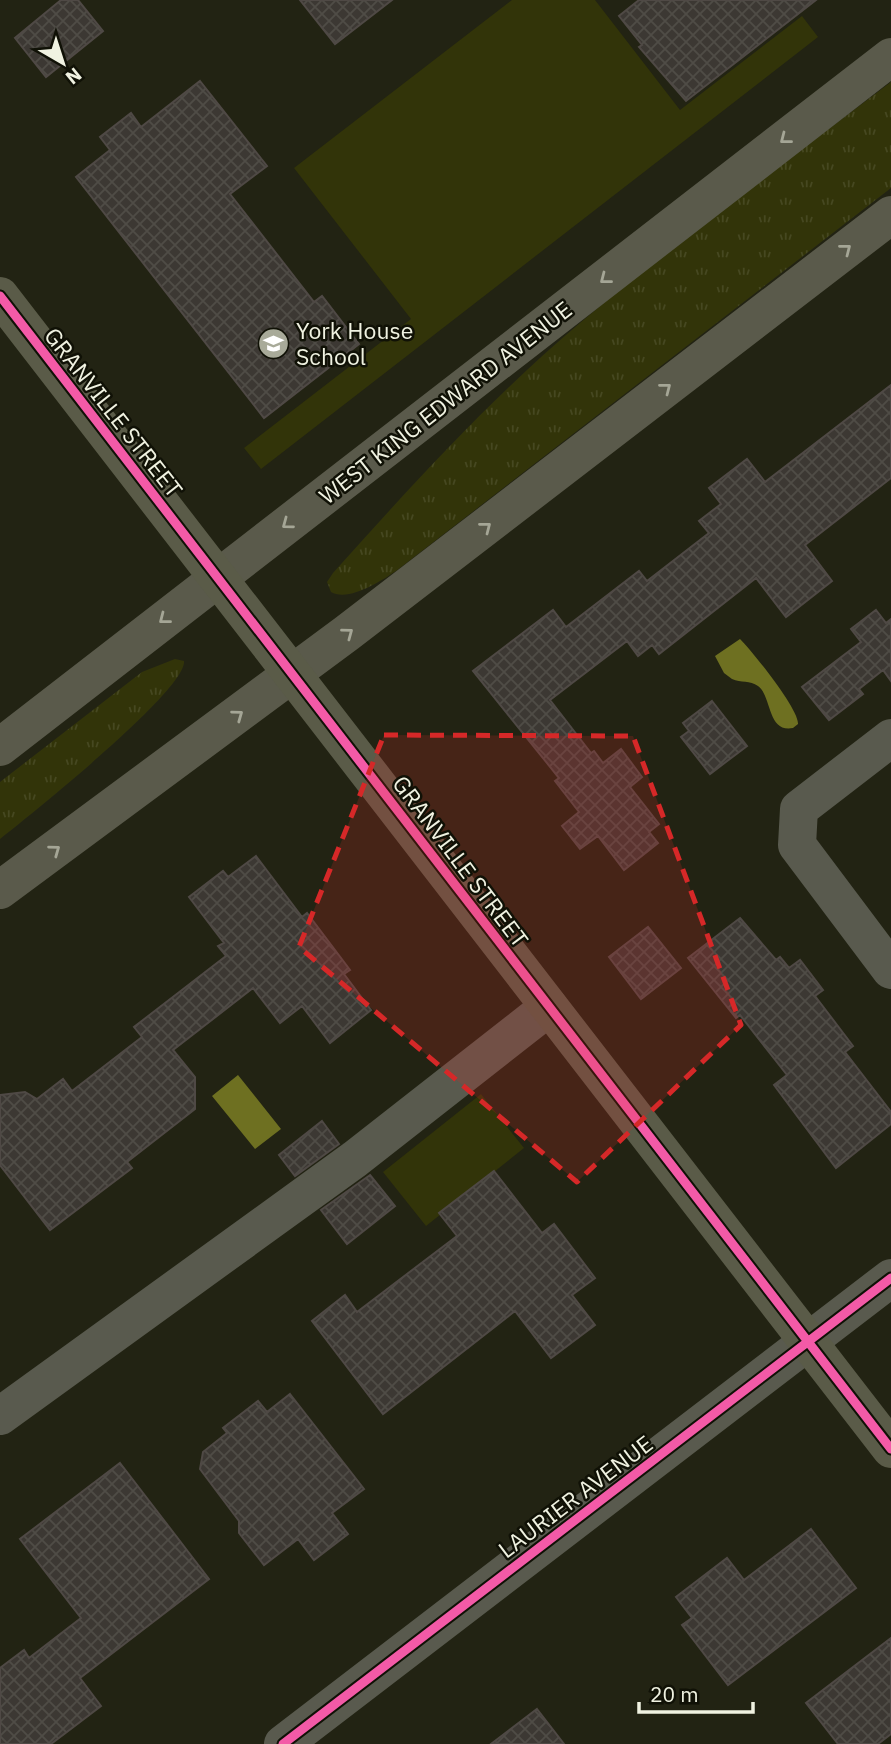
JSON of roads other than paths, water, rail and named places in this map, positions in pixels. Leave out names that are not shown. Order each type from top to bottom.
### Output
[{"type":"highway","name":"GRANVILLE STREET","points":[[0,296],[891,1449]]},
{"type":"main road","name":"WEST KING EDWARD AVENUE","points":[[0,747],[891,57]]},
{"type":"main road","points":[[0,890],[293,674],[891,215]]},
{"type":"street","points":[[891,738],[799,809],[797,845],[891,970]]},
{"type":"street","points":[[0,1416],[355,1159],[549,1007]]},
{"type":"street","name":"LAURIER AVENUE","points":[[283,1744],[891,1278]]},
{"type":"place","name":"York House School","points":[[273,343]]}]
